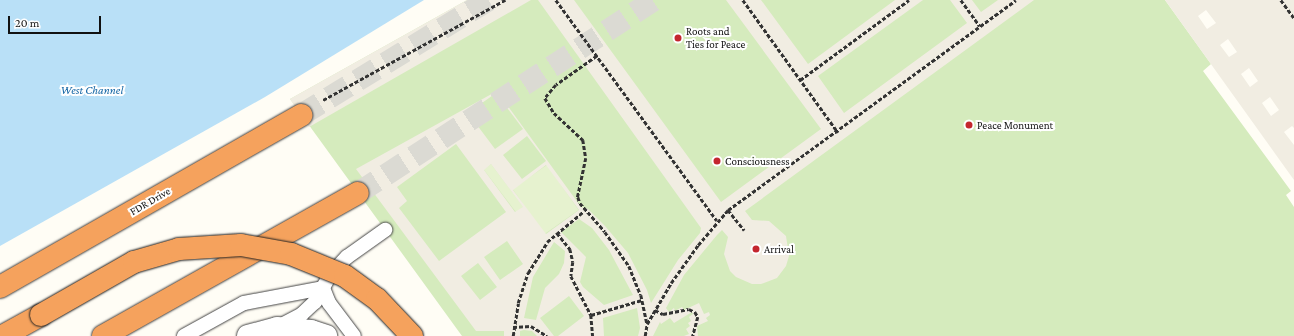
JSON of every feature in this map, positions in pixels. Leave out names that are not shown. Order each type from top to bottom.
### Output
[{"type":"highway","name":"FDR Drive","points":[[0,287],[301,115]]},
{"type":"highway","points":[[103,336],[358,193]]},
{"type":"highway","points":[[3,336],[134,262],[179,249],[241,245],[291,254],[345,276],[377,299],[412,336]]},
{"type":"street","points":[[248,336],[277,328],[312,331],[326,336]]},
{"type":"lane","points":[[277,328],[302,314],[315,302],[330,275],[347,257],[385,230]]},
{"type":"lane","points":[[184,336],[244,303],[323,288]]},
{"type":"lane","points":[[323,288],[329,302],[354,336]]},
{"type":"path","points":[[319,102],[505,0]]},
{"type":"path","points":[[556,0],[716,221]]},
{"type":"path","points":[[743,0],[838,132]]},
{"type":"path","points":[[800,80],[909,0]]},
{"type":"path","points":[[962,0],[980,26]]},
{"type":"path","points":[[645,336],[648,324],[671,283],[716,221],[728,210],[838,132],[1016,0]]},
{"type":"path","points":[[1281,0],[1294,18]]},
{"type":"path","points":[[597,56],[556,85],[545,98],[554,113],[574,130],[586,146],[584,174],[578,197],[584,211],[619,251],[642,300],[648,324]]},
{"type":"path","points":[[728,210],[744,230]]},
{"type":"path","points":[[513,336],[513,327],[528,273],[547,242],[557,232],[584,211]]},
{"type":"path","points":[[557,232],[570,249],[573,262],[571,276],[591,315],[593,336]]},
{"type":"path","points":[[591,315],[642,300]]},
{"type":"path","points":[[655,310],[663,314],[689,309],[695,312],[698,317],[693,336]]},
{"type":"path","points":[[513,327],[532,326],[547,336]]},
{"type":"green space","points":[[467,0],[1165,0],[1211,64],[1203,71],[1291,191],[1286,195],[1294,207],[1294,336],[462,336],[290,99]]},
{"type":"green space","points":[[491,164],[523,207],[516,213],[484,169]]},
{"type":"green space","points":[[547,165],[579,210],[544,234],[513,189]]},
{"type":"shaded area","points":[[467,0],[531,0],[309,127],[290,99]]},
{"type":"shaded area","points":[[538,0],[574,0],[721,202],[821,129],[726,0],[761,0],[808,64],[895,0],[923,0],[818,76],[844,113],[967,23],[950,0],[972,0],[981,12],[998,0],[1034,0],[745,211],[752,220],[769,221],[786,236],[789,256],[786,266],[777,278],[761,284],[752,284],[736,277],[730,271],[724,254],[728,237],[722,230],[717,235],[684,275],[666,308],[669,312],[674,308],[675,311],[682,307],[684,310],[699,303],[704,314],[709,312],[710,315],[706,318],[708,321],[697,326],[698,336],[684,336],[689,334],[686,329],[690,326],[688,323],[691,321],[689,317],[693,314],[692,312],[674,323],[670,318],[661,324],[660,322],[653,336],[638,336],[640,328],[637,308],[603,318],[604,336],[558,336],[584,316],[569,296],[540,318],[554,336],[537,336],[532,331],[524,330],[520,331],[520,336],[504,336],[504,331],[476,331],[356,169],[497,91],[581,207],[588,209],[628,253],[647,290],[651,303],[678,260],[700,233],[701,228]],"holes":[[[496,93],[523,129],[495,149],[468,113]],[[527,136],[546,161],[522,179],[503,155]],[[456,144],[506,212],[439,261],[399,208],[407,201],[397,187]],[[491,164],[523,207],[515,212],[484,170]],[[546,165],[579,210],[546,234],[513,190]],[[579,219],[592,228],[609,250],[633,295],[604,305],[583,287],[580,282],[586,257],[561,232]],[[507,241],[523,264],[500,280],[484,257]],[[554,242],[565,251],[564,263],[559,274],[545,288],[536,320],[524,318],[533,277]],[[478,263],[497,287],[480,300],[461,276]]]},
{"type":"shaded area","points":[[1165,0],[1294,0],[1294,128],[1292,126],[1284,132],[1294,145],[1294,180]],"holes":[[[1206,10],[1216,23],[1207,29],[1198,16]],[[1228,39],[1237,52],[1229,57],[1220,45]],[[1249,68],[1258,81],[1250,87],[1241,74]],[[1270,97],[1279,110],[1271,116],[1262,103]]]},
{"type":"water","name":"West Channel","points":[[0,0],[424,0],[265,97],[0,246]]},
{"type":"tunnel","points":[[301,115],[489,0]]},
{"type":"tunnel","points":[[358,193],[654,0]]},
{"type":"place","name":"Roots and Ties for Peace","points":[[678,38]]},
{"type":"place","name":"Peace Monument","points":[[969,125]]},
{"type":"place","name":"Consciousness","points":[[717,161]]},
{"type":"place","name":"Arrival","points":[[756,249]]}]
